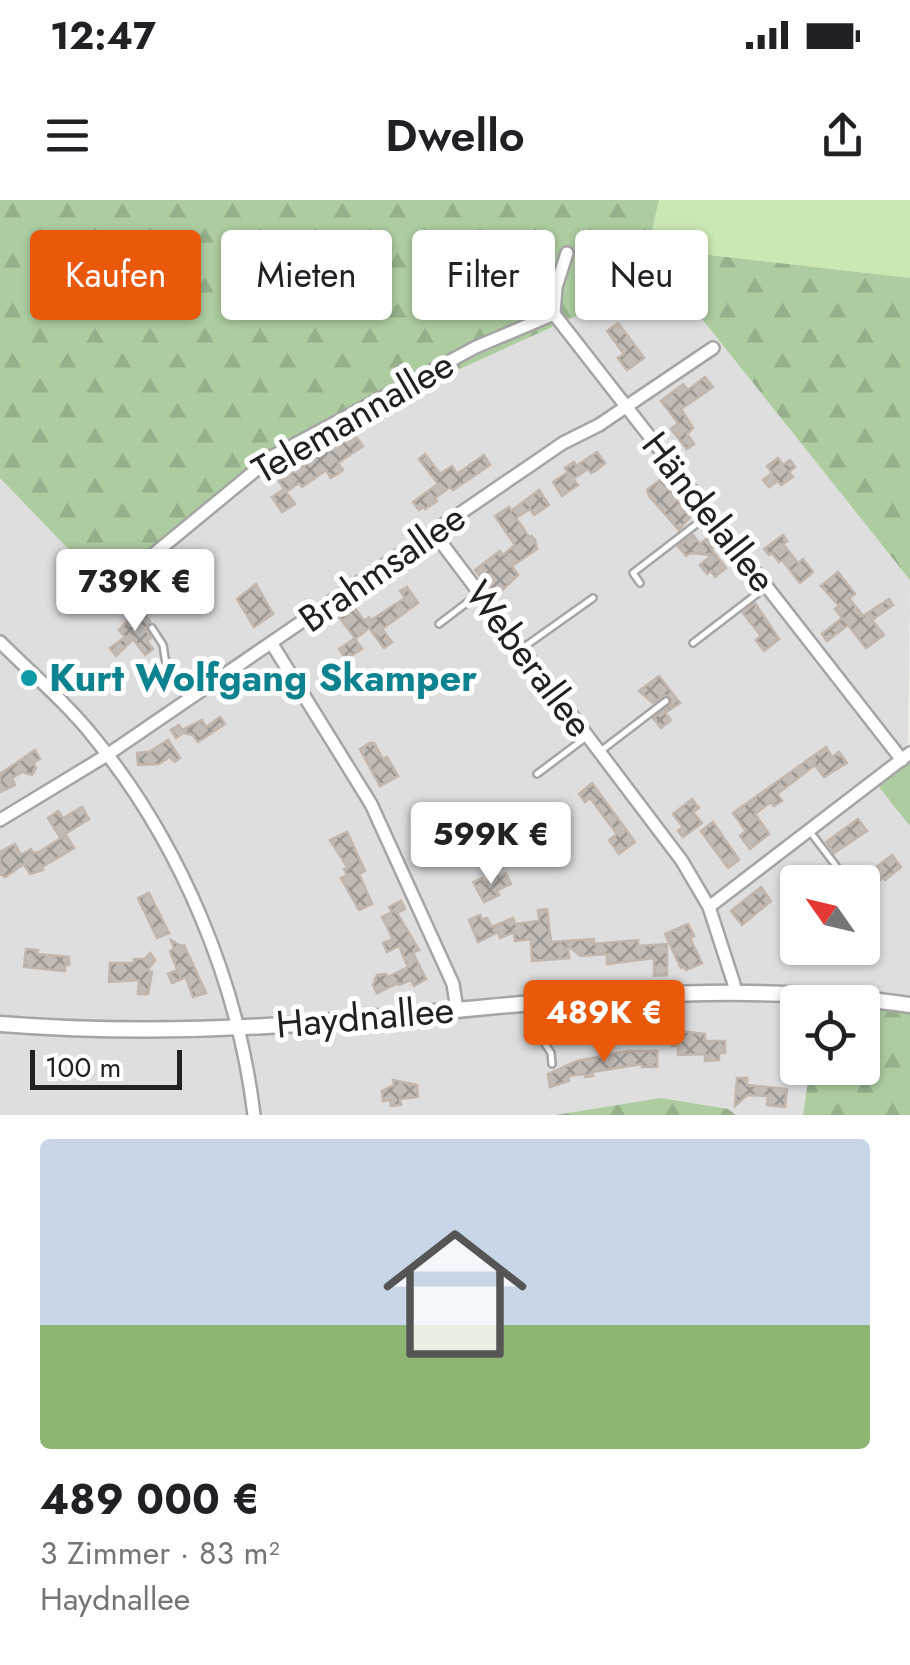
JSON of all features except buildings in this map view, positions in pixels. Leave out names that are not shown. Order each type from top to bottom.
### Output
[{"type":"street","points":[[555,300],[567,253]]},
{"type":"street","name":"Händelallee","points":[[555,315],[766,587],[906,756]]},
{"type":"street","name":"Telemannallee","points":[[121,581],[273,456],[476,347],[540,320]]},
{"type":"street","name":"Brahmsallee","points":[[0,820],[108,756],[563,443],[599,426],[714,348]]},
{"type":"street","name":"Weberallee","points":[[434,533],[682,861],[709,907],[734,994]]},
{"type":"street","points":[[0,642],[83,724],[164,842],[221,969],[250,1077],[254,1115]]},
{"type":"street","points":[[272,644],[371,804],[453,984],[457,1010]]},
{"type":"street","points":[[709,907],[906,756]]},
{"type":"street","name":"Haydnallee","points":[[0,1024],[104,1030],[236,1028],[536,1002],[734,994],[910,1004]]},
{"type":"lane","points":[[640,583],[634,574],[710,514]]},
{"type":"lane","points":[[693,643],[766,587]]},
{"type":"lane","points":[[438,624],[479,593]]},
{"type":"lane","points":[[522,649],[592,598]]},
{"type":"lane","points":[[152,628],[163,645],[166,664],[193,698]]},
{"type":"lane","points":[[600,752],[666,702]]},
{"type":"lane","points":[[537,774],[588,736]]},
{"type":"lane","points":[[809,830],[835,865]]},
{"type":"lane","points":[[536,1002],[552,1064]]},
{"type":"shaded area","points":[[575,317],[575,320],[703,320],[910,580],[908,757],[880,787],[910,826],[910,1014],[880,1010],[880,985],[780,985],[780,1085],[807,1085],[803,1115],[736,1115],[728,1109],[661,1099],[551,1115],[0,1115],[0,478],[108,589],[325,430]]},
{"type":"green space","points":[[0,200],[659,200],[652,230],[575,230],[575,317],[325,430],[107,589],[0,478]]},
{"type":"green space","points":[[659,200],[910,200],[910,278],[708,255],[708,230],[652,230]]},
{"type":"green space","points":[[708,255],[910,278],[910,580],[703,320],[708,320]]},
{"type":"green space","points":[[910,743],[910,826],[879,787],[908,757]]},
{"type":"green space","points":[[880,1010],[910,1014],[910,1115],[803,1115],[807,1085],[880,1085]]},
{"type":"green space","points":[[661,1098],[728,1109],[736,1115],[555,1115]]},
{"type":"place","name":"Kurt Wolfgang Skamper","points":[[29,678]]}]
